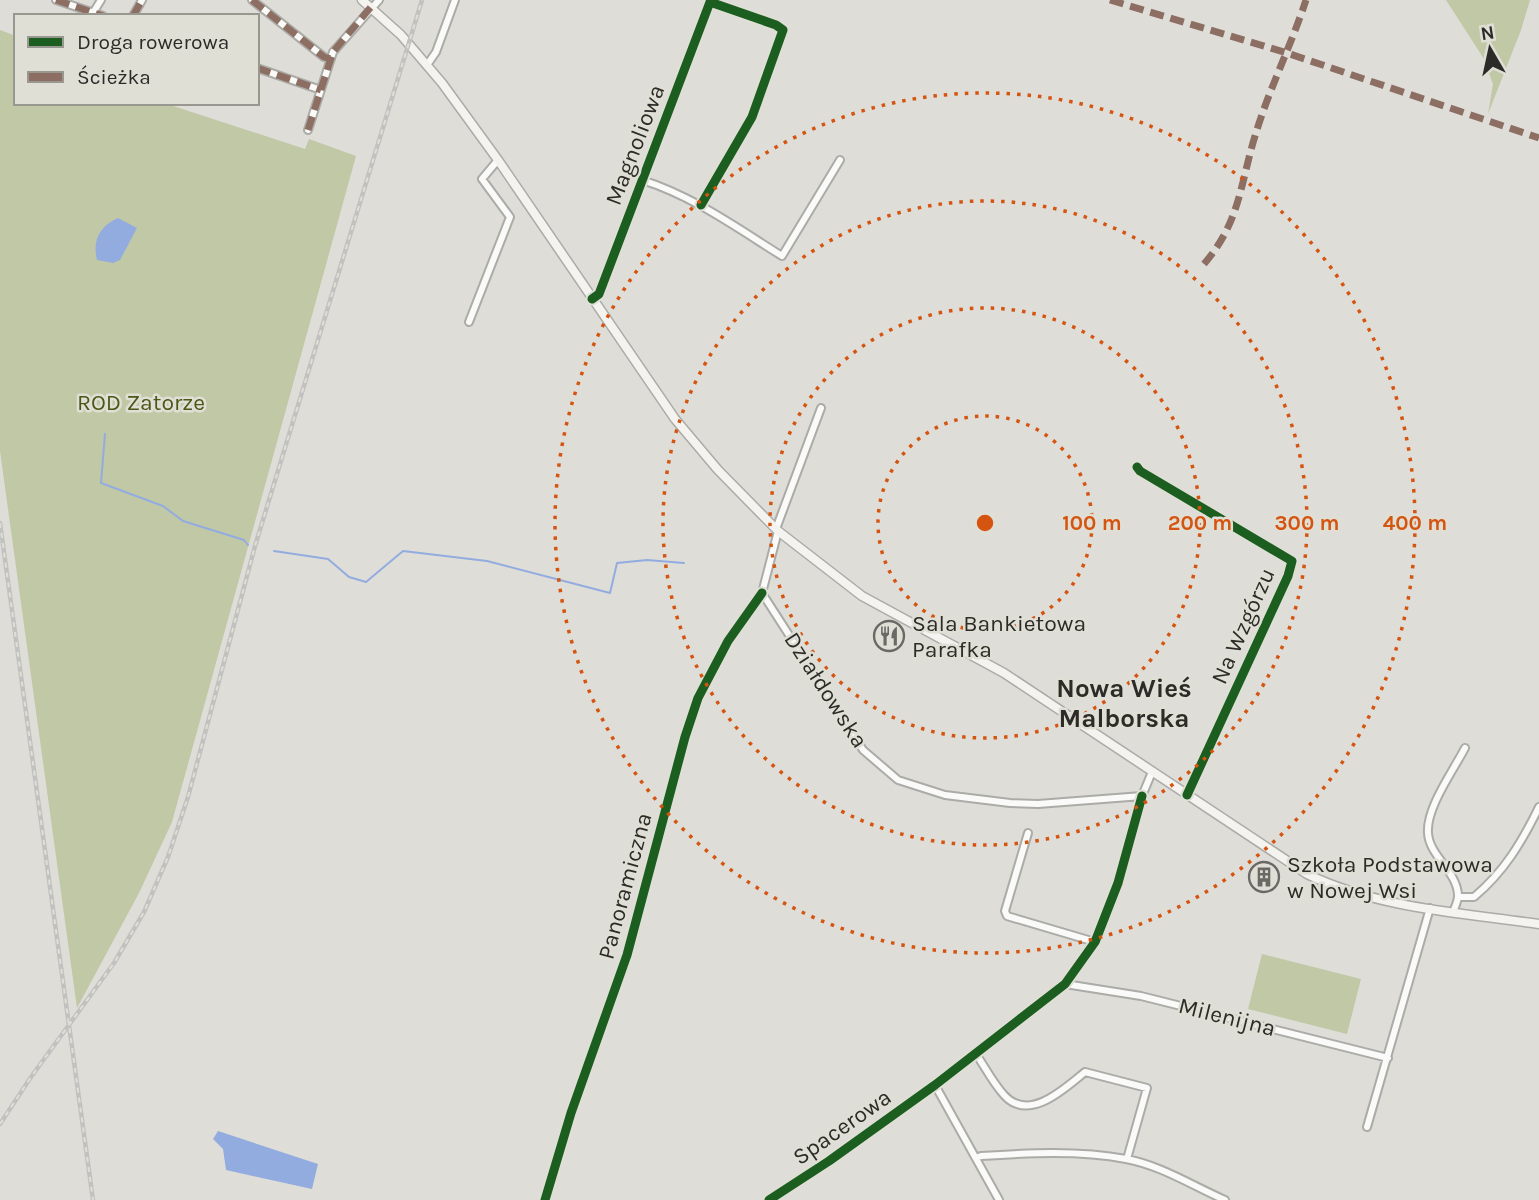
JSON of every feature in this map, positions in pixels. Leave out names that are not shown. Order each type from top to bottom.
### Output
[{"type":"main road","points":[[362,0],[401,35],[427,65],[498,160],[675,419],[718,470],[777,530],[862,596],[1004,673],[1307,874],[1334,887],[1363,896],[1539,924]]},
{"type":"street","points":[[56,0],[96,14]]},
{"type":"street","points":[[93,13],[101,0]]},
{"type":"street","points":[[252,0],[324,57],[331,59]]},
{"type":"street","points":[[308,130],[333,52],[379,0]]},
{"type":"street","points":[[427,65],[436,52],[455,0]]},
{"type":"street","name":"Magnoliowa","points":[[592,299],[599,294],[710,2],[776,25],[783,30],[752,117],[701,205]]},
{"type":"street","points":[[259,69],[321,90]]},
{"type":"street","points":[[469,322],[510,217],[482,179],[498,160]]},
{"type":"street","points":[[642,180],[666,187],[701,205],[782,256],[840,160]]},
{"type":"street","points":[[762,593],[777,530],[821,408]]},
{"type":"street","name":"Na Wzgórzu","points":[[1137,467],[1292,561],[1288,576],[1187,796]]},
{"type":"street","name":"Działdowska","points":[[762,593],[863,750],[898,780],[945,795],[1010,803],[1038,804],[1142,796]]},
{"type":"street","name":"Panoramiczna","points":[[545,1200],[571,1113],[627,955],[685,737],[698,698],[728,641],[762,593]]},
{"type":"street","points":[[1453,912],[1458,897],[1453,880],[1429,842],[1427,831],[1432,810],[1465,748]]},
{"type":"street","points":[[1142,796],[1152,772]]},
{"type":"street","name":"Spacerowa","points":[[769,1200],[829,1161],[935,1085],[1065,984],[1095,942],[1118,883],[1142,796]]},
{"type":"street","points":[[1458,897],[1474,897],[1500,872],[1517,850],[1539,807]]},
{"type":"street","points":[[1028,833],[1005,911],[1007,916],[1095,942]]},
{"type":"street","points":[[1367,1127],[1430,908]]},
{"type":"street","name":"Milenijna","points":[[1065,984],[1141,996],[1388,1058]]},
{"type":"street","points":[[976,1054],[1006,1097],[1017,1103],[1042,1103],[1085,1072],[1147,1088],[1127,1159]]},
{"type":"street","points":[[935,1085],[999,1200]]},
{"type":"street","points":[[976,1158],[992,1155],[1056,1154],[1127,1159],[1225,1200]]},
{"type":"green space","points":[[1446,0],[1530,0],[1488,114],[1493,84],[1484,59]]},
{"type":"green space","name":"ROD Zatorze","points":[[0,30],[14,35],[14,105],[170,105],[305,149],[309,139],[356,156],[172,822],[139,893],[77,1008],[0,451]]},
{"type":"green space","points":[[1262,954],[1361,979],[1347,1034],[1248,1009]]},
{"type":"water","points":[[118,218],[137,228],[120,260],[113,263],[97,260],[99,234],[106,225]]},
{"type":"water","points":[[218,1131],[318,1164],[312,1189],[226,1170],[223,1149],[213,1139]]},
{"type":"waterway","points":[[105,434],[101,483],[163,506],[183,521],[244,540],[248,545]]},
{"type":"waterway","points":[[274,551],[328,559],[349,577],[366,582],[403,551],[487,561],[610,593],[617,563],[647,560],[684,563]]},
{"type":"railway","points":[[0,1124],[114,963],[144,912],[168,857],[188,797],[255,546],[422,0]]},
{"type":"railway","points":[[0,523],[93,1200]]},
{"type":"marked path","points":[[56,0],[97,14]]},
{"type":"marked path","points":[[134,14],[142,0]]},
{"type":"marked path","points":[[252,0],[324,57],[331,59]]},
{"type":"marked path","points":[[1110,0],[1287,53],[1539,138]]},
{"type":"marked path","points":[[1204,264],[1232,218],[1261,119],[1306,0]]},
{"type":"marked path","points":[[308,130],[333,52],[371,7]]},
{"type":"marked path","points":[[259,69],[321,90]]},
{"type":"cycle path","points":[[592,299],[599,294],[710,2],[776,25],[783,30],[752,117],[701,205]]},
{"type":"cycle path","points":[[1137,467],[1292,561],[1288,576],[1187,795]]},
{"type":"cycle path","points":[[545,1200],[571,1113],[627,955],[685,737],[698,698],[728,641],[762,593]]},
{"type":"cycle path","points":[[769,1200],[829,1161],[935,1085],[1065,984],[1095,942],[1118,883],[1142,796]]},
{"type":"place","name":"Sala Bankietowa Parafka","points":[[889,636]]},
{"type":"place","name":"Szkoła Podstawowa w Nowej Wsi","points":[[1264,877]]},
{"type":"district","name":"Nowa Wieś Malborska","points":[[1124,703]]}]
